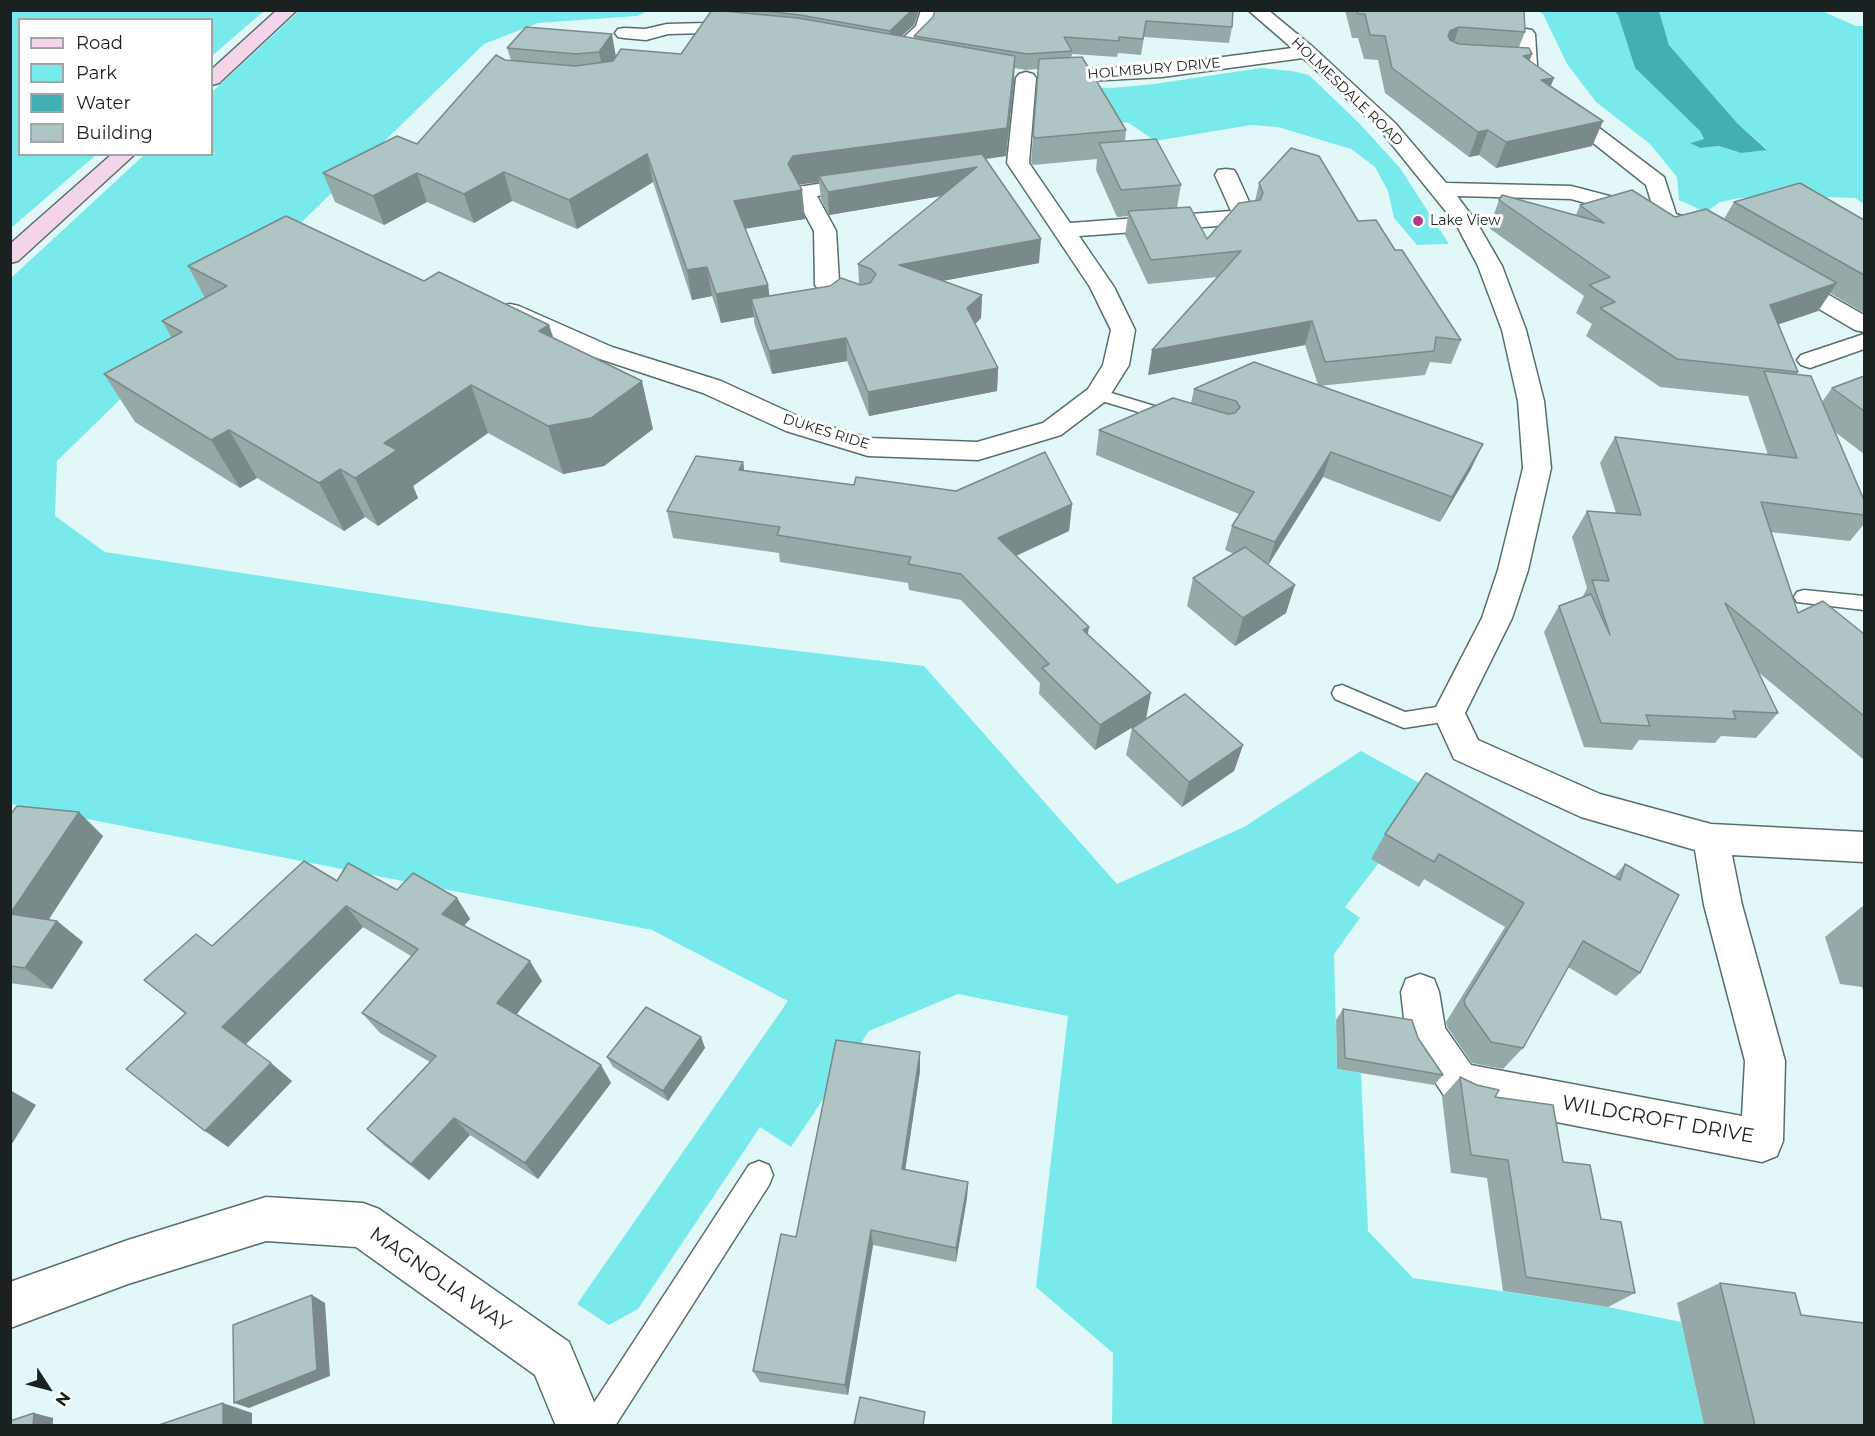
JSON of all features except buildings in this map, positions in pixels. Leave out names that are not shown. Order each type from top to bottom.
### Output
[{"type":"street","points":[[213,77],[288,10]]},
{"type":"street","points":[[896,55],[925,28],[930,10]]},
{"type":"street","name":"HOLMESDALE ROAD","points":[[1257,10],[1306,51],[1388,127],[1440,189],[1466,223],[1490,266],[1514,330],[1531,401],[1537,468],[1513,570],[1497,618],[1449,713]]},
{"type":"street","points":[[634,39],[667,29],[706,28],[766,34]]},
{"type":"street","points":[[1526,34],[1538,78]]},
{"type":"street","points":[[875,51],[918,60]]},
{"type":"street","name":"HOLMBURY DRIVE","points":[[1016,77],[1162,71],[1306,51]]},
{"type":"street","points":[[1506,63],[1538,78],[1575,119],[1656,182],[1666,218]]},
{"type":"street","name":"DUKES RIDE","points":[[490,302],[603,352],[712,387],[795,426],[868,447],[978,451],[1052,429],[1098,394],[1116,365],[1123,330],[1102,287],[1066,230],[1006,164],[1016,77]]},
{"type":"street","points":[[10,256],[123,156]]},
{"type":"street","points":[[1066,230],[1245,217],[1226,175]]},
{"type":"street","points":[[863,299],[827,285],[825,231],[804,192],[887,180]]},
{"type":"street","points":[[1440,189],[1570,194],[1694,226],[1714,238]]},
{"type":"street","points":[[1764,267],[1864,325]]},
{"type":"street","points":[[1810,360],[1864,340]]},
{"type":"street","points":[[1449,713],[1466,749],[1593,807],[1711,839],[1864,847]]},
{"type":"street","name":"WILDCROFT DRIVE","points":[[1420,992],[1426,1035],[1459,1083],[1762,1141],[1766,1061],[1723,905],[1711,839]]},
{"type":"street","name":"MAGNOLIA WAY","points":[[10,1305],[128,1262],[266,1219],[363,1225],[552,1359],[580,1425]]},
{"type":"lane","points":[[1098,394],[1189,422]]},
{"type":"lane","points":[[1804,597],[1864,603]]},
{"type":"lane","points":[[1342,693],[1404,720],[1449,713]]},
{"type":"lane","points":[[597,1425],[759,1175]]},
{"type":"green space","points":[[11,10],[264,10],[213,55],[213,18],[18,18],[18,156],[95,156],[11,228]]},
{"type":"green space","points":[[299,11],[648,11],[637,16],[538,23],[484,44],[57,461],[55,516],[105,552],[588,626],[924,666],[1117,884],[1244,827],[1361,751],[1434,791],[1345,907],[1360,918],[1334,954],[1337,1069],[1361,1073],[1368,1231],[1413,1278],[1608,1307],[1681,1322],[1704,1425],[1112,1425],[1113,1353],[1036,1287],[1068,1016],[958,994],[869,1031],[791,1147],[760,1127],[638,1309],[609,1325],[577,1304],[788,1001],[652,930],[11,804],[11,278],[143,156],[213,156],[213,91]]},
{"type":"green space","points":[[1538,11],[1614,11],[1618,15],[1635,68],[1700,131],[1704,139],[1690,143],[1700,148],[1719,146],[1741,153],[1767,149],[1738,124],[1669,45],[1659,11],[1822,11],[1856,26],[1864,26],[1864,204],[1855,198],[1827,197],[1799,202],[1740,198],[1720,202],[1706,212],[1679,200],[1677,177],[1650,144],[1596,102],[1567,64],[1543,14]]},
{"type":"green space","points":[[1261,68],[1309,75],[1359,123],[1400,168],[1449,244],[1417,245],[1394,218],[1388,191],[1375,167],[1351,149],[1278,127],[1251,125],[1155,141],[1129,123],[1054,115],[1080,87],[1111,88],[1154,84]]},
{"type":"water","points":[[1614,11],[1659,11],[1669,45],[1738,124],[1767,150],[1741,153],[1719,146],[1700,148],[1690,143],[1704,139],[1700,131],[1635,68],[1618,15]]},
{"type":"place","name":"Lake View","points":[[1418,221]]}]
